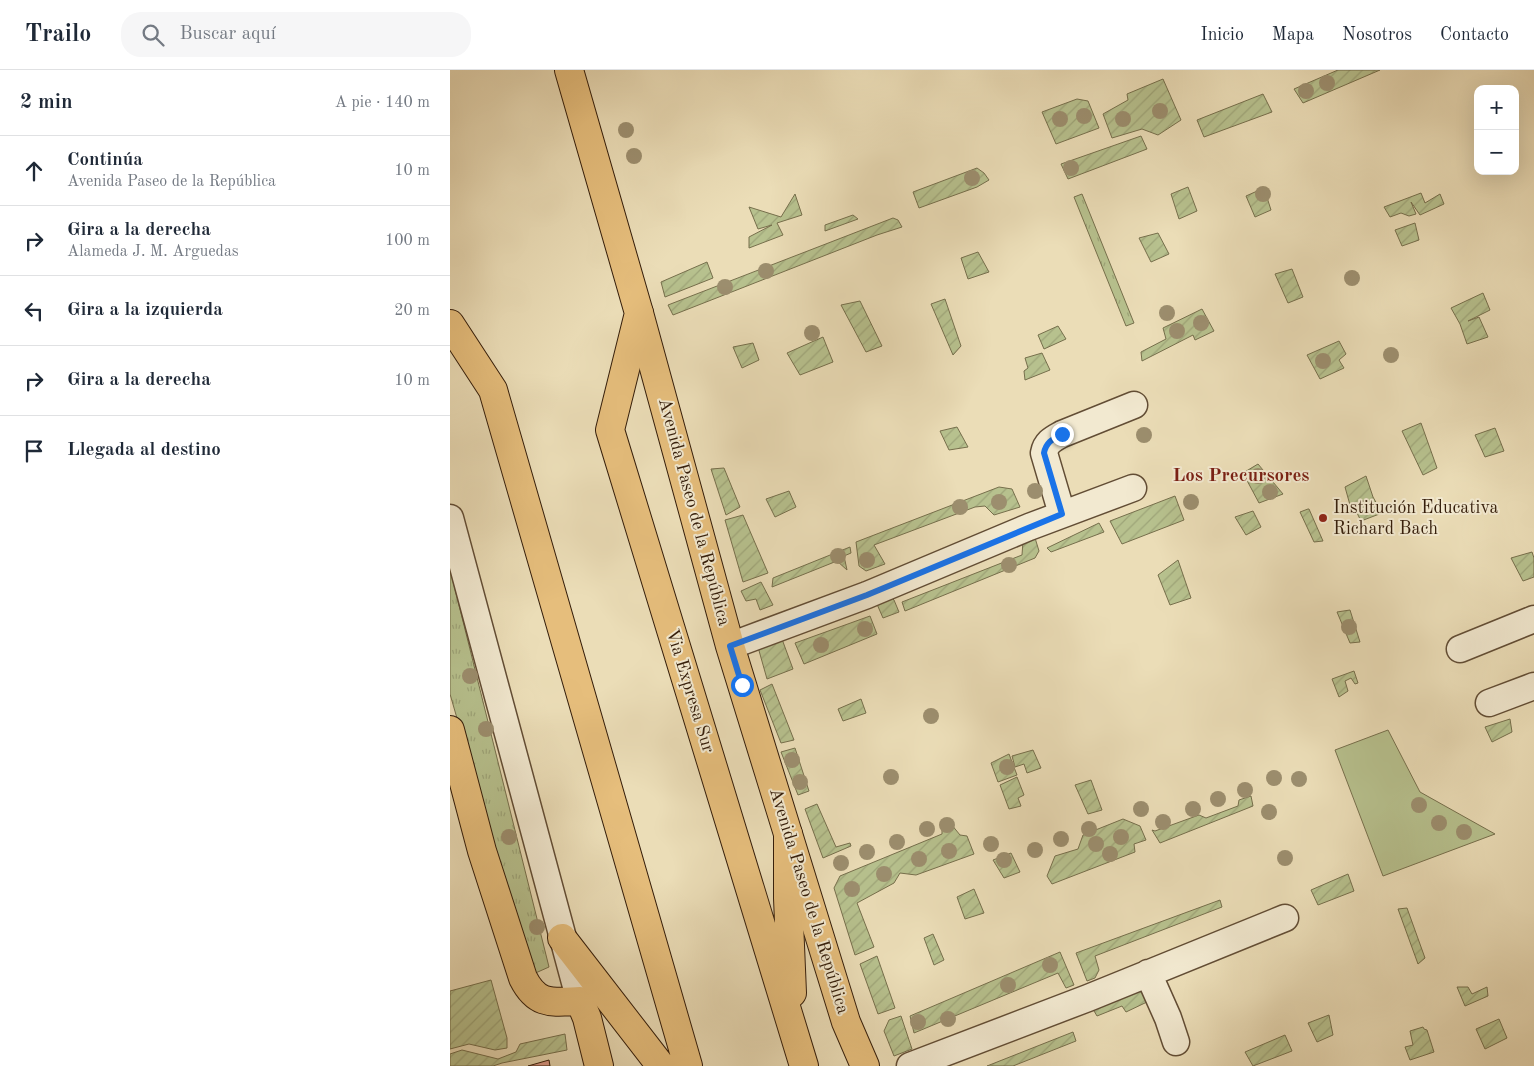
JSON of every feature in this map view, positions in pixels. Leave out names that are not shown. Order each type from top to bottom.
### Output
[{"type":"main road","name":"Avenida Paseo de la República","points":[[569,70],[639,313],[730,646],[846,1022],[864,1066]]},
{"type":"main road","name":"Via Expresa Sur","points":[[639,313],[610,430],[804,1066]]},
{"type":"main road","points":[[450,324],[492,390],[688,1066]]},
{"type":"main road","points":[[450,730],[482,851],[523,978],[529,989],[540,999],[552,1002],[580,1001],[587,1018],[599,1066]]},
{"type":"main road","points":[[788,834],[788,898],[794,1032]]},
{"type":"main road","points":[[562,938],[661,1066]]},
{"type":"street","points":[[1062,514],[1044,453],[1047,444],[1062,434],[1134,405]]},
{"type":"street","points":[[730,646],[867,595],[1062,514],[1133,488]]},
{"type":"street","points":[[450,518],[580,1001]]},
{"type":"street","points":[[1460,650],[1534,619]]},
{"type":"street","points":[[1489,702],[1534,686]]},
{"type":"street","points":[[910,1066],[1088,998],[1285,918]]},
{"type":"street","points":[[1148,973],[1168,1018],[1176,1042]]},
{"type":"green space","points":[[1338,70],[1380,70],[1303,103],[1294,89]]},
{"type":"green space","points":[[1163,79],[1181,120],[1158,135],[1142,129],[1112,138],[1103,114],[1128,100],[1127,94]]},
{"type":"green space","points":[[1263,94],[1272,112],[1204,137],[1197,120]]},
{"type":"green space","points":[[1077,99],[1088,101],[1099,128],[1056,144],[1042,112]]},
{"type":"green space","points":[[1141,136],[1147,149],[1068,179],[1061,164]]},
{"type":"green space","points":[[977,168],[989,180],[977,187],[919,208],[913,192]]},
{"type":"green space","points":[[1188,187],[1197,211],[1179,219],[1171,194]]},
{"type":"green space","points":[[1264,188],[1271,210],[1255,217],[1246,196]]},
{"type":"green space","points":[[1421,193],[1425,203],[1440,194],[1444,204],[1420,215],[1411,202],[1416,214],[1409,216],[1401,213],[1390,217],[1384,207]]},
{"type":"green space","points":[[795,194],[802,215],[777,223],[783,235],[749,248],[749,237],[772,225],[758,229],[749,207],[781,217]]},
{"type":"green space","points":[[1082,194],[1134,323],[1126,326],[1074,197]]},
{"type":"green space","points":[[853,215],[858,219],[825,231],[825,225]]},
{"type":"green space","points":[[893,218],[898,220],[902,227],[877,235],[673,315],[668,305]]},
{"type":"green space","points":[[1415,223],[1419,240],[1402,246],[1395,230]]},
{"type":"green space","points":[[1158,233],[1169,254],[1151,262],[1139,238]]},
{"type":"green space","points":[[978,252],[989,272],[968,279],[961,258]]},
{"type":"green space","points":[[707,262],[713,278],[665,297],[661,282]]},
{"type":"green space","points":[[1292,269],[1303,297],[1288,303],[1275,274]]},
{"type":"green space","points":[[1483,293],[1490,310],[1468,321],[1479,317],[1488,337],[1467,344],[1460,324],[1451,308]]},
{"type":"green space","points":[[945,299],[961,346],[953,355],[931,304]]},
{"type":"green space","points":[[860,301],[882,346],[866,352],[841,305]]},
{"type":"green space","points":[[1202,309],[1214,331],[1195,340],[1193,335],[1142,361],[1141,352],[1166,339],[1163,328]]},
{"type":"green space","points":[[1058,326],[1066,339],[1044,349],[1038,335]]},
{"type":"green space","points":[[823,337],[833,362],[800,375],[787,353]]},
{"type":"green space","points":[[1339,341],[1346,354],[1339,360],[1344,368],[1320,379],[1307,355]]},
{"type":"green space","points":[[753,343],[759,360],[742,368],[733,347]]},
{"type":"green space","points":[[1042,353],[1050,370],[1025,380],[1024,371],[1028,368],[1025,358]]},
{"type":"green space","points":[[1421,423],[1437,468],[1423,475],[1402,431]]},
{"type":"green space","points":[[957,427],[968,447],[949,450],[940,431]]},
{"type":"green space","points":[[1495,428],[1504,451],[1485,457],[1475,435]]},
{"type":"green space","points":[[1258,464],[1283,494],[1259,503],[1243,473]]},
{"type":"green space","points":[[724,468],[740,507],[726,515],[711,469]]},
{"type":"green space","points":[[1366,476],[1373,497],[1382,513],[1361,521],[1354,507],[1368,499],[1350,505],[1345,487]]},
{"type":"green space","points":[[999,487],[1012,489],[1020,507],[994,515],[985,506],[975,507],[874,545],[885,564],[866,571],[859,566],[856,542]]},
{"type":"green space","points":[[789,491],[796,507],[775,517],[766,499]]},
{"type":"green space","points":[[1175,496],[1184,520],[1122,544],[1110,521]]},
{"type":"green space","points":[[1309,509],[1323,541],[1314,542],[1300,512]]},
{"type":"green space","points":[[1253,511],[1261,527],[1246,535],[1235,517]]},
{"type":"green space","points":[[743,515],[768,573],[743,582],[725,520]]},
{"type":"green space","points":[[1099,523],[1104,532],[1051,552],[1047,548]]},
{"type":"green space","points":[[1032,528],[1039,551],[1035,558],[905,611],[902,602],[1022,555],[1023,541]]},
{"type":"green space","points":[[850,547],[851,553],[844,556],[847,570],[837,561],[772,587],[773,578]]},
{"type":"green space","points":[[1532,552],[1534,558],[1534,577],[1523,581],[1511,558]]},
{"type":"green space","points":[[1178,560],[1191,598],[1170,605],[1158,575]]},
{"type":"green space","points":[[450,569],[549,967],[531,975],[450,694]]},
{"type":"green space","points":[[761,582],[773,605],[760,610],[756,599],[746,601],[741,591]]},
{"type":"green space","points":[[885,591],[894,600],[899,612],[883,618],[873,595]]},
{"type":"green space","points":[[1350,610],[1360,642],[1350,643],[1337,612]]},
{"type":"green space","points":[[870,616],[877,634],[804,664],[795,643]]},
{"type":"green space","points":[[779,631],[793,669],[767,679],[756,640]]},
{"type":"green space","points":[[1354,671],[1358,683],[1355,684],[1351,678],[1345,681],[1348,691],[1339,697],[1332,679]]},
{"type":"green space","points":[[772,684],[794,740],[781,743],[760,690]]},
{"type":"green space","points":[[861,699],[866,713],[843,721],[838,709]]},
{"type":"green space","points":[[1510,719],[1512,732],[1492,742],[1485,727]]},
{"type":"green space","points":[[1388,730],[1420,792],[1495,834],[1383,876],[1335,750]]},
{"type":"green space","points":[[795,748],[809,791],[798,795],[781,752]]},
{"type":"green space","points":[[1033,750],[1041,768],[1027,773],[1024,764],[1015,767],[1012,756]]},
{"type":"green space","points":[[1009,754],[1017,775],[998,782],[991,763]]},
{"type":"green space","points":[[1017,777],[1024,795],[1018,798],[1021,806],[1009,809],[1000,785]]},
{"type":"green space","points":[[1091,780],[1102,810],[1088,814],[1075,785]]},
{"type":"green space","points":[[1251,796],[1253,806],[1160,843],[1152,830],[1155,831],[1199,815],[1206,818],[1238,806],[1239,800]]},
{"type":"green space","points":[[817,804],[836,847],[850,843],[851,846],[823,858],[805,809]]},
{"type":"green space","points":[[947,819],[960,835],[967,836],[974,854],[916,875],[900,873],[894,883],[857,903],[874,947],[855,955],[834,888],[840,876],[942,834],[942,820]]},
{"type":"green space","points":[[1123,819],[1140,826],[1146,840],[1134,844],[1135,852],[1052,884],[1047,876],[1055,856],[1078,849],[1083,835]]},
{"type":"green space","points":[[1011,853],[1020,872],[1004,878],[993,860]]},
{"type":"green space","points":[[1348,874],[1354,891],[1318,905],[1311,890]]},
{"type":"green space","points":[[974,889],[984,913],[965,919],[957,897]]},
{"type":"green space","points":[[1220,900],[1222,907],[1095,956],[1099,970],[1095,978],[1087,981],[1076,953]]},
{"type":"green space","points":[[1407,908],[1425,958],[1418,964],[1398,909]]},
{"type":"green space","points":[[933,934],[944,960],[934,965],[924,938]]},
{"type":"green space","points":[[1060,952],[1074,985],[1066,988],[1058,973],[914,1033],[910,1016]]},
{"type":"green space","points":[[877,956],[895,1008],[878,1014],[860,964]]},
{"type":"green space","points":[[491,980],[507,1038],[507,1048],[495,1050],[469,1044],[450,1049],[450,991]]},
{"type":"green space","points":[[1457,987],[1468,987],[1472,994],[1487,987],[1488,996],[1465,1006]]},
{"type":"green space","points":[[1137,988],[1144,994],[1147,1002],[1126,1012],[1122,1006],[1097,1016],[1090,1004]]},
{"type":"green space","points":[[1329,1015],[1333,1035],[1317,1042],[1308,1023]]},
{"type":"green space","points":[[901,1016],[912,1049],[894,1056],[884,1031],[889,1020]]},
{"type":"green space","points":[[1499,1019],[1507,1038],[1485,1049],[1476,1029]]},
{"type":"green space","points":[[1423,1027],[1427,1030],[1434,1052],[1410,1060],[1405,1047],[1413,1045],[1410,1031]]},
{"type":"green space","points":[[1073,1032],[1076,1041],[1013,1066],[987,1066]]},
{"type":"green space","points":[[565,1034],[567,1050],[493,1066],[450,1066],[450,1054],[462,1050],[498,1059],[516,1052],[520,1044]]},
{"type":"green space","points":[[1285,1035],[1292,1051],[1253,1066],[1245,1052]]},
{"type":"building","points":[[549,1060],[550,1066],[528,1066]]},
{"type":"place","name":"Institución Educativa Richard Bach","points":[[1323,518]]},
{"type":"district","name":"Los Precursores","points":[[1241,476]]},
{"type":"route","points":[[742,685],[730,646],[867,595],[1062,514],[1044,453],[1047,444],[1062,434]]}]
